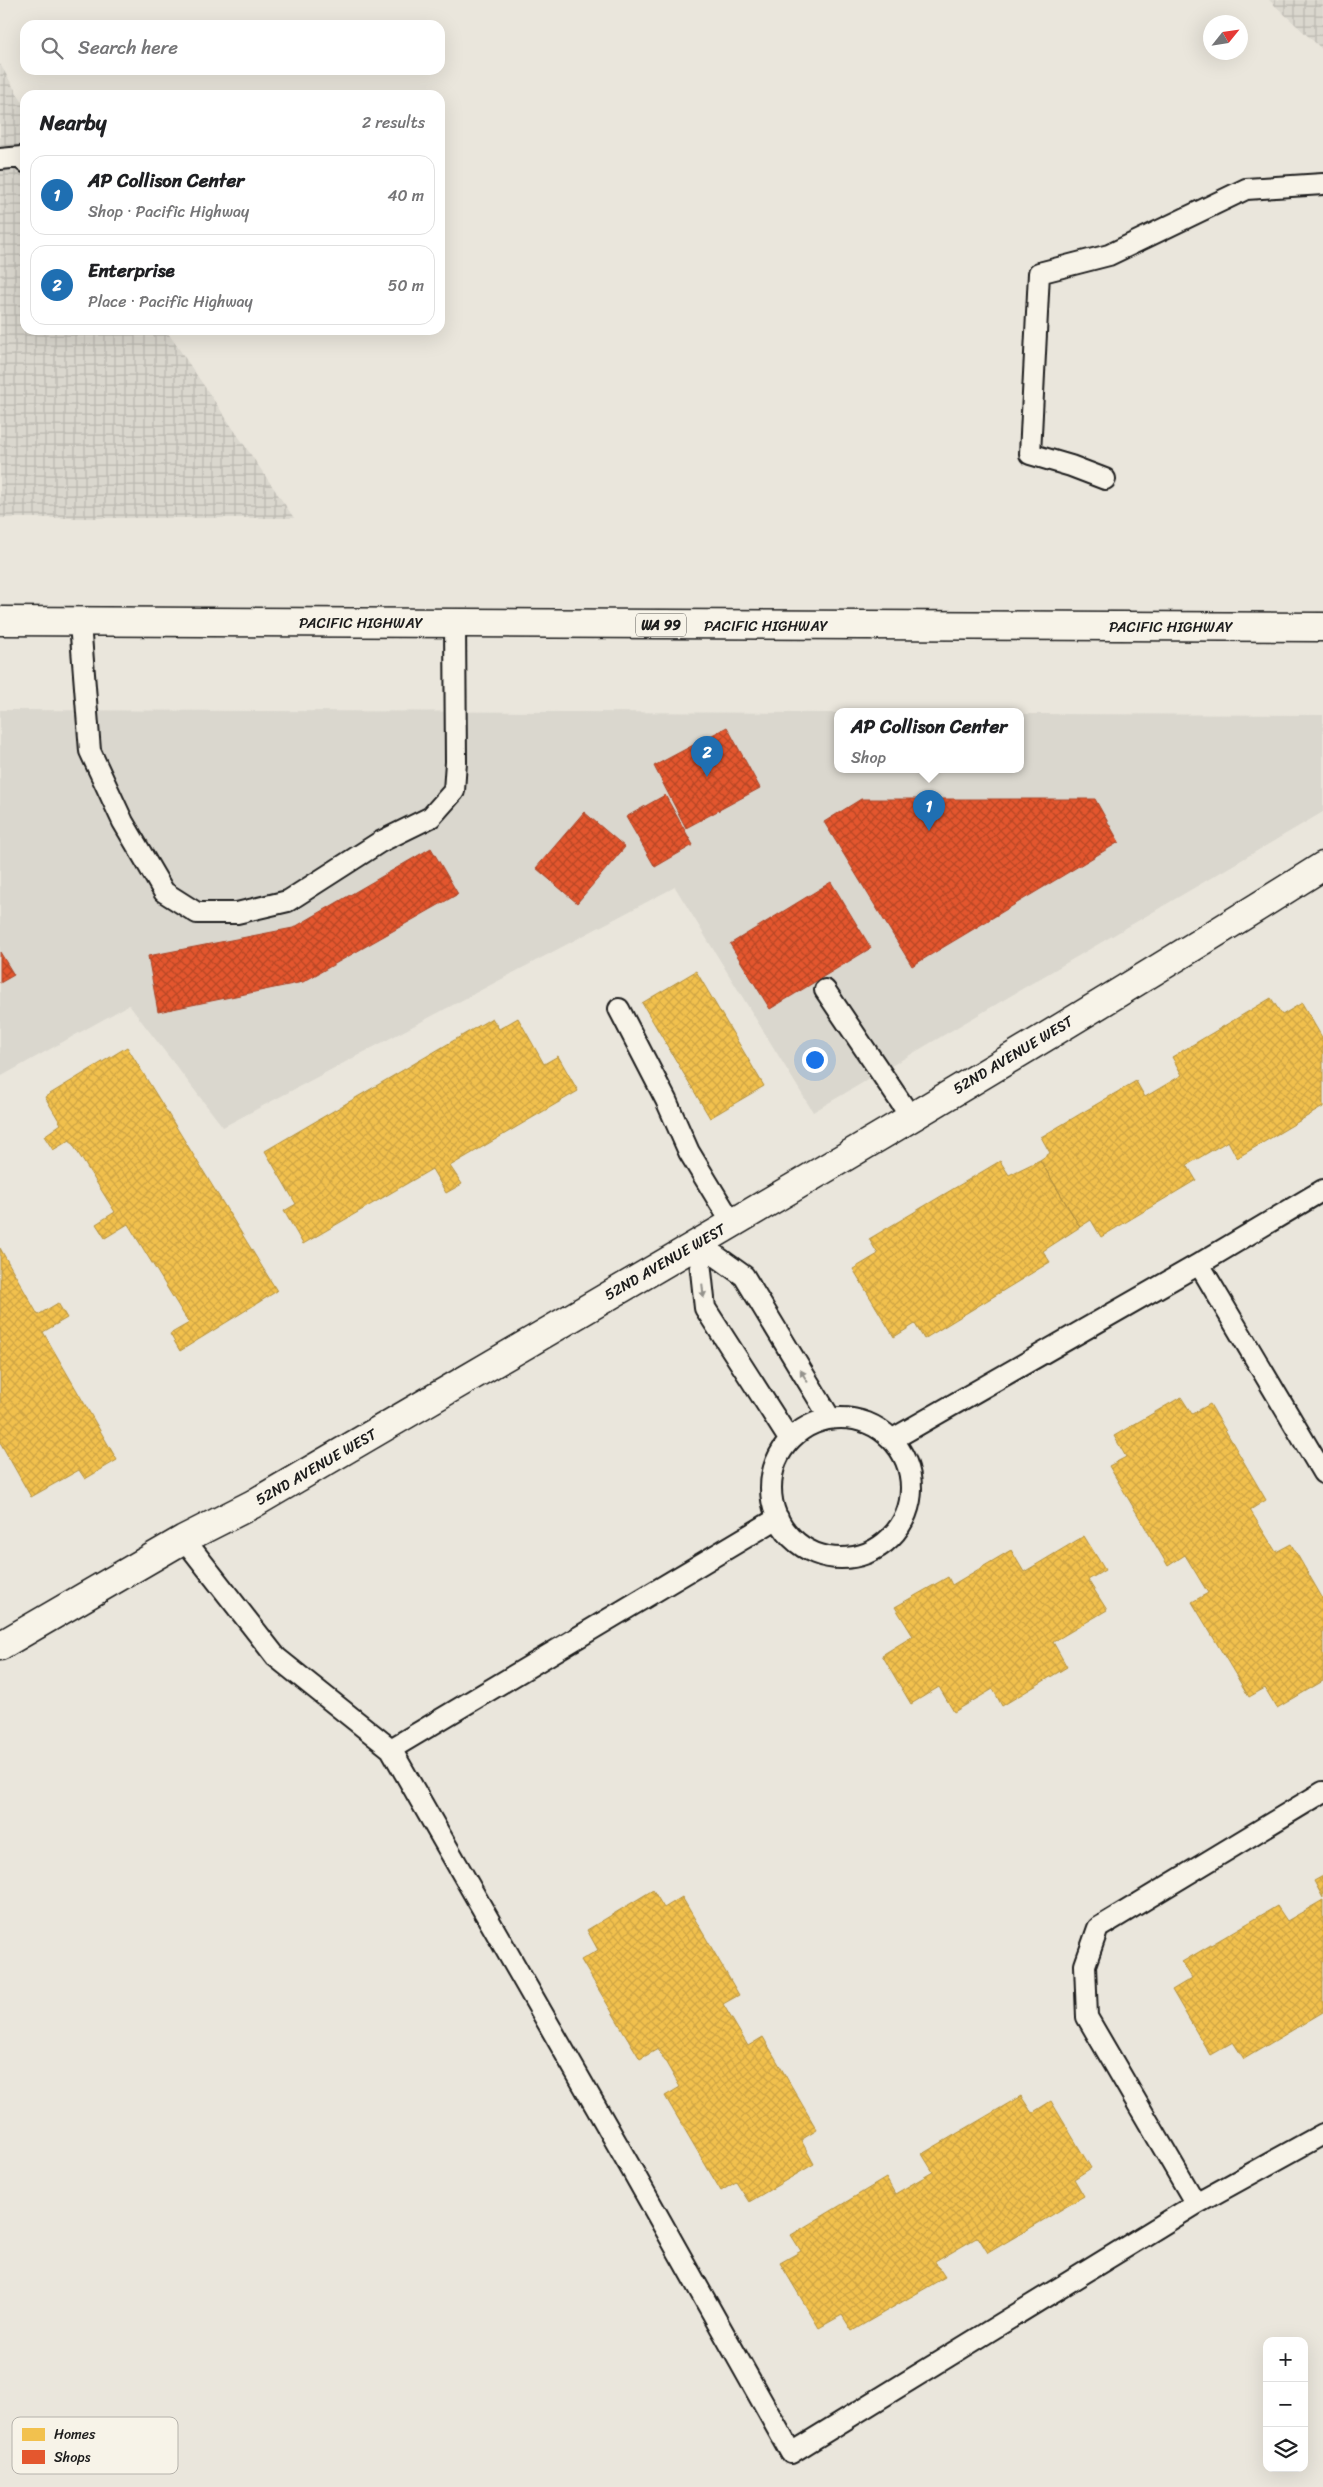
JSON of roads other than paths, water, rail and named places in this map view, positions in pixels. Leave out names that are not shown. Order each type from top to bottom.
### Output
[{"type":"main road","name":"PACIFIC HIGHWAY","points":[[0,621],[1323,627]]},
{"type":"main road","name":"52ND AVENUE WEST","points":[[0,1646],[184,1539],[253,1504],[732,1223],[1205,940],[1323,866]]},
{"type":"lane","points":[[0,159],[20,157]]},
{"type":"lane","points":[[1104,479],[1071,466],[1030,454],[1039,273],[1109,255],[1246,189],[1323,184]]},
{"type":"lane","points":[[80,622],[90,751],[123,822],[164,892],[197,913],[237,913],[288,901],[380,842],[431,817],[454,792],[456,762],[455,623]]},
{"type":"lane","points":[[825,990],[910,1116]]},
{"type":"lane","points":[[619,1009],[666,1100],[689,1152],[732,1223]]},
{"type":"lane","points":[[893,1439],[1199,1264],[1323,1190]]},
{"type":"lane","points":[[698,1243],[744,1276],[830,1418]]},
{"type":"lane","points":[[698,1243],[705,1308],[789,1439]]},
{"type":"lane","points":[[1199,1264],[1323,1473]]},
{"type":"lane","points":[[830,1418],[853,1418],[875,1425],[893,1439],[906,1458],[912,1480],[911,1503],[902,1525],[886,1543],[866,1554],[842,1559],[819,1555],[798,1544],[782,1527],[773,1505],[771,1482],[776,1459],[789,1439],[808,1425],[830,1418]]},
{"type":"lane","points":[[391,1749],[778,1518]]},
{"type":"lane","points":[[184,1539],[276,1657],[391,1749],[632,2170],[791,2453],[1196,2204],[1323,2134]]},
{"type":"lane","points":[[1196,2204],[1087,2017],[1085,1965],[1098,1928],[1323,1792]]},
{"type":"place","name":"Enterprise","points":[[707,777]]},
{"type":"place","name":"AP Collison Center","points":[[929,831]]}]
